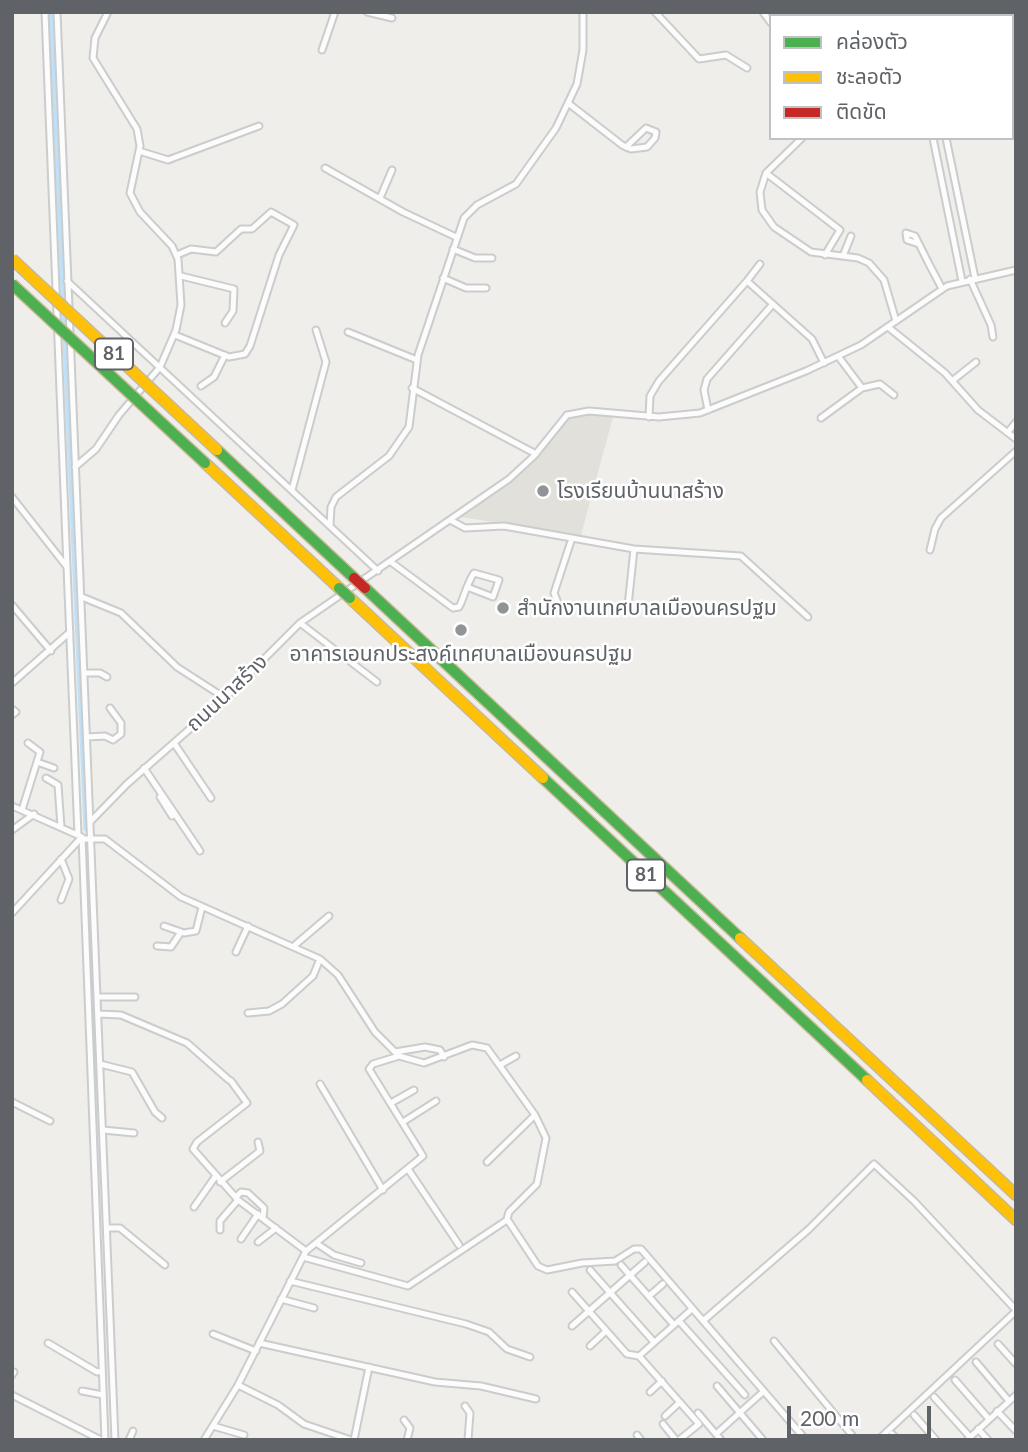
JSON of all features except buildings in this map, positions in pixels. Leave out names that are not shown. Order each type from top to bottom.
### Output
[{"type":"highway","name":"81","points":[[12,259],[1016,1195]]},
{"type":"highway","name":"81","points":[[12,284],[1016,1220]]},
{"type":"street","points":[[45,12],[73,573],[82,597],[90,836],[100,997],[98,1014],[115,1440]]},
{"type":"street","points":[[12,1395],[103,1440],[71,631],[75,467],[57,12]]},
{"type":"street","points":[[75,467],[96,449],[119,415],[160,367],[175,335],[180,313],[181,276],[177,255],[132,199],[130,185],[139,151],[139,139],[132,119],[103,79],[93,58],[95,38],[108,12]]},
{"type":"street","points":[[323,50],[335,12]]},
{"type":"street","points":[[367,12],[392,18]]},
{"type":"street","points":[[330,526],[331,508],[336,497],[382,463],[403,440],[409,427],[417,360],[456,237],[469,211],[509,190],[522,177],[553,134],[569,103],[577,84],[583,50],[583,12]]},
{"type":"street","points":[[656,12],[699,59],[726,55],[747,68]]},
{"type":"street","points":[[569,103],[626,147],[635,150],[647,147],[655,138],[656,132],[646,128],[626,147]]},
{"type":"street","points":[[139,151],[168,160],[259,126]]},
{"type":"street","points":[[800,140],[766,173],[760,200],[767,219],[800,246],[825,255],[864,260],[880,275],[896,321]]},
{"type":"street","points":[[933,140],[962,281]]},
{"type":"street","points":[[946,140],[973,278],[993,337]]},
{"type":"street","points":[[325,168],[456,237]]},
{"type":"street","points":[[380,198],[392,170]]},
{"type":"street","points":[[766,173],[840,230],[825,255]]},
{"type":"street","points":[[175,335],[225,355],[237,357],[249,350],[279,255],[294,225],[271,212],[252,229],[241,229],[216,252],[191,249],[177,255]]},
{"type":"street","points":[[843,256],[850,236]]},
{"type":"street","points":[[919,244],[942,289]]},
{"type":"street","points":[[453,249],[475,258],[492,258]]},
{"type":"street","points":[[761,264],[652,391],[649,417],[689,416],[708,410],[743,393],[838,356],[888,327],[942,289],[973,278],[1016,270]]},
{"type":"street","points":[[181,276],[234,289],[233,312],[225,323]]},
{"type":"street","points":[[443,278],[466,288],[486,288]]},
{"type":"street","points":[[67,281],[378,571]]},
{"type":"street","points":[[747,281],[812,339],[824,363]]},
{"type":"street","points":[[708,410],[704,390],[708,379],[773,304]]},
{"type":"street","points":[[888,327],[952,381],[978,410],[1016,439]]},
{"type":"street","points":[[292,490],[326,362],[316,330]]},
{"type":"street","points":[[348,332],[417,360]]},
{"type":"street","points":[[201,386],[214,377],[225,355]]},
{"type":"street","points":[[838,356],[862,388]]},
{"type":"street","points":[[952,381],[976,362]]},
{"type":"street","points":[[821,418],[862,388],[880,384],[894,395]]},
{"type":"street","points":[[412,388],[536,454]]},
{"type":"street","name":"ถนนนาสร้าง","points":[[91,821],[144,768],[225,698],[300,623],[452,521],[521,469],[536,454],[556,426],[573,412],[649,417]]},
{"type":"street","points":[[1008,432],[1016,422]]},
{"type":"street","points":[[930,550],[941,518],[1016,451]]},
{"type":"street","points":[[12,497],[73,573]]},
{"type":"street","points":[[452,521],[465,528],[504,526],[634,549],[743,556],[808,617]]},
{"type":"street","points":[[558,603],[554,593],[572,538]]},
{"type":"street","points":[[628,606],[634,549]]},
{"type":"street","points":[[391,562],[453,608],[459,607],[467,587],[474,573],[499,580],[493,597],[467,587]]},
{"type":"street","points":[[82,597],[121,613],[177,667],[225,698]]},
{"type":"street","points":[[12,605],[51,651]]},
{"type":"street","points":[[300,623],[377,682]]},
{"type":"street","points":[[12,683],[71,631]]},
{"type":"street","points":[[85,673],[100,673],[107,677]]},
{"type":"street","points":[[87,737],[105,736],[113,740],[121,734],[121,723],[110,708]]},
{"type":"street","points":[[12,709],[16,712],[12,715]]},
{"type":"street","points":[[22,810],[40,750],[28,743]]},
{"type":"street","points":[[174,743],[211,798]]},
{"type":"street","points":[[37,762],[54,768]]},
{"type":"street","points":[[144,768],[200,851]]},
{"type":"street","points":[[46,778],[58,785],[61,827]]},
{"type":"street","points":[[157,787],[172,817]]},
{"type":"street","points":[[12,806],[80,836],[112,842],[181,897],[295,945],[320,959],[338,975],[368,1022],[397,1054],[424,1063],[481,1045],[500,1065],[535,1115],[546,1140],[537,1184],[509,1212],[507,1220],[408,1286],[304,1254],[276,1228],[237,1199],[193,1149],[197,1142],[247,1103],[230,1081],[187,1043],[121,1015],[98,1014]]},
{"type":"street","points":[[12,830],[34,814]]},
{"type":"street","points":[[12,913],[80,836]]},
{"type":"street","points":[[61,859],[69,878],[61,900]]},
{"type":"street","points":[[164,926],[181,932],[196,931],[202,907]]},
{"type":"street","points":[[295,945],[328,916]]},
{"type":"street","points":[[236,952],[248,926]]},
{"type":"street","points":[[157,946],[171,947],[181,932]]},
{"type":"street","points":[[248,1013],[269,1010],[282,1004],[313,976],[320,959]]},
{"type":"street","points":[[100,997],[135,997]]},
{"type":"street","points":[[204,1440],[238,1385],[304,1254],[423,1156],[369,1069],[373,1063],[425,1047],[440,1050],[444,1057]]},
{"type":"street","points":[[500,1065],[516,1056]]},
{"type":"street","points":[[100,1064],[132,1072],[155,1112],[162,1118]]},
{"type":"street","points":[[320,1084],[383,1190]]},
{"type":"street","points":[[391,1104],[414,1090]]},
{"type":"street","points":[[403,1122],[436,1101]]},
{"type":"street","points":[[12,1104],[22,1113]]},
{"type":"street","points":[[12,1104],[50,1121]]},
{"type":"street","points":[[487,1162],[535,1115]]},
{"type":"street","points":[[103,1130],[134,1133]]},
{"type":"street","points":[[194,1207],[218,1180],[260,1151],[258,1142]]},
{"type":"street","points":[[703,1321],[809,1229],[874,1164],[914,1201],[1016,1310],[878,1440]]},
{"type":"street","points":[[408,1169],[459,1245]]},
{"type":"street","points":[[220,1230],[220,1222],[241,1192],[248,1193],[264,1208],[241,1239]]},
{"type":"street","points":[[507,1220],[543,1269],[615,1261],[639,1248],[806,1440]]},
{"type":"street","points":[[107,1228],[120,1228],[165,1265]]},
{"type":"street","points":[[258,1242],[276,1228]]},
{"type":"street","points":[[316,1242],[334,1255],[361,1264]]},
{"type":"street","points":[[572,1326],[645,1262]]},
{"type":"street","points":[[621,1265],[745,1395]]},
{"type":"street","points":[[590,1270],[654,1342]]},
{"type":"street","points":[[290,1281],[466,1324],[489,1332],[507,1349],[530,1357]]},
{"type":"street","points":[[649,1296],[663,1284]]},
{"type":"street","points":[[572,1292],[627,1354],[639,1356],[699,1424],[678,1440],[663,1424]]},
{"type":"street","points":[[281,1299],[314,1308]]},
{"type":"street","points":[[639,1356],[692,1309]]},
{"type":"street","points":[[590,1346],[606,1331]]},
{"type":"street","points":[[213,1334],[256,1351]]},
{"type":"street","points":[[774,1341],[856,1440]]},
{"type":"street","points":[[48,1343],[97,1372],[102,1371]]},
{"type":"street","points":[[259,1343],[536,1399]]},
{"type":"street","points":[[998,1344],[1016,1364]]},
{"type":"street","points":[[976,1362],[1009,1401]]},
{"type":"street","points":[[238,1385],[304,1424],[353,1440],[369,1367]]},
{"type":"street","points":[[955,1380],[989,1419]]},
{"type":"street","points":[[650,1392],[662,1381]]},
{"type":"street","points":[[717,1387],[763,1440]]},
{"type":"street","points":[[82,1391],[103,1395]]},
{"type":"street","points":[[716,1434],[764,1391]]},
{"type":"street","points":[[934,1397],[968,1438],[1016,1395]]},
{"type":"street","points":[[665,1416],[681,1402]]},
{"type":"street","points":[[465,1406],[470,1413],[468,1440]]},
{"type":"street","points":[[997,1411],[1016,1431]]},
{"type":"street","points":[[698,1413],[721,1440]]},
{"type":"street","points":[[914,1415],[936,1440]]},
{"type":"street","points":[[404,1420],[410,1428],[407,1440]]},
{"type":"street","points":[[213,1426],[244,1435]]},
{"type":"street","points":[[978,1429],[988,1440]]},
{"type":"street","points":[[129,1440],[133,1432]]},
{"type":"street","points":[[892,1434],[898,1440]]},
{"type":"shaded area","name":"โรงเรียนบ้านนาสร้าง","points":[[580,413],[613,417],[581,535],[460,517],[528,465],[565,419]]},
{"type":"waterway","points":[[51,12],[86,829]]},
{"type":"waterway","points":[[86,842],[89,968]]},
{"type":"traffic: fast","points":[[12,284],[205,463]]},
{"type":"traffic: fast","points":[[217,450],[354,578]]},
{"type":"traffic: fast","points":[[339,588],[350,598]]},
{"type":"traffic: fast","points":[[365,588],[740,938]]},
{"type":"traffic: fast","points":[[543,778],[867,1080]]},
{"type":"traffic: slow","points":[[12,259],[217,450]]},
{"type":"traffic: slow","points":[[205,463],[339,588]]},
{"type":"traffic: slow","points":[[350,598],[543,778]]},
{"type":"traffic: slow","points":[[740,938],[1016,1195]]},
{"type":"traffic: slow","points":[[867,1080],[1016,1220]]},
{"type":"traffic: jam","points":[[354,578],[365,588]]},
{"type":"place","name":"โรงเรียนบ้านนาสร้าง","points":[[543,491]]},
{"type":"place","name":"สำนักงานเทศบาลเมืองนครปฐม","points":[[503,608]]},
{"type":"place","name":"อาคารเอนกประสงค์เทศบาลเมืองนครปฐม","points":[[461,630]]}]
